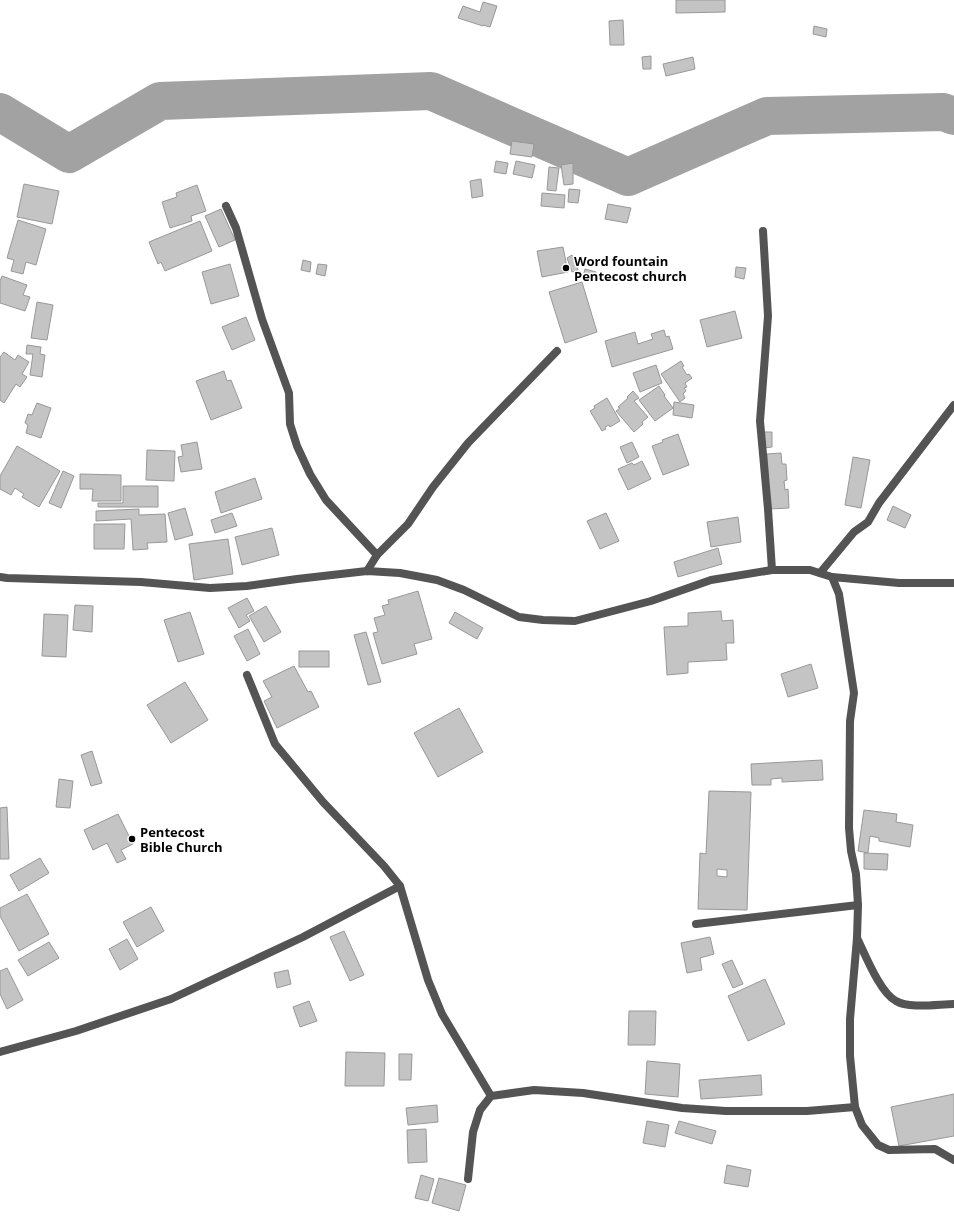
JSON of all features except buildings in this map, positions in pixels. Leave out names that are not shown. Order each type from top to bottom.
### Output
[{"type":"street","points":[[226,206],[236,228],[262,319],[289,393],[290,424],[297,446],[310,474],[326,500],[377,555]]},
{"type":"street","points":[[763,231],[768,316],[760,421],[772,570]]},
{"type":"street","points":[[367,571],[377,555],[408,524],[433,487],[468,443],[557,351]]},
{"type":"street","points":[[820,573],[854,532],[868,522],[879,503],[954,405]]},
{"type":"street","points":[[0,577],[141,582],[210,588],[247,586],[367,571],[400,573],[437,580],[464,590],[519,617],[543,620],[575,621],[651,601],[711,580],[772,570],[810,570],[832,577],[899,583],[954,583]]},
{"type":"street","points":[[832,577],[839,594],[854,693],[850,721],[849,828],[851,851],[856,874],[858,905],[857,938],[850,1019],[850,1056],[855,1108],[862,1125],[878,1145],[889,1150],[935,1149],[954,1160]]},
{"type":"street","points":[[247,675],[275,744],[323,802],[384,866],[400,886],[428,980],[442,1014],[491,1096]]},
{"type":"street","points":[[0,1052],[76,1031],[171,999],[303,937],[400,886]]},
{"type":"street","points":[[696,924],[858,905]]},
{"type":"street","points":[[857,938],[884,990],[895,1001],[908,1005],[954,1004]]},
{"type":"street","points":[[468,1179],[473,1132],[480,1110],[491,1096],[534,1090],[583,1093],[682,1108],[726,1111],[808,1111],[855,1108]]},
{"type":"waterway","points":[[0,112],[69,154],[160,101],[431,91],[628,177],[767,116],[943,112],[954,116]]},
{"type":"place","name":"Word fountain Pentecost church","points":[[566,268]]},
{"type":"place","name":"Pentecost Bible Church","points":[[132,839]]}]
